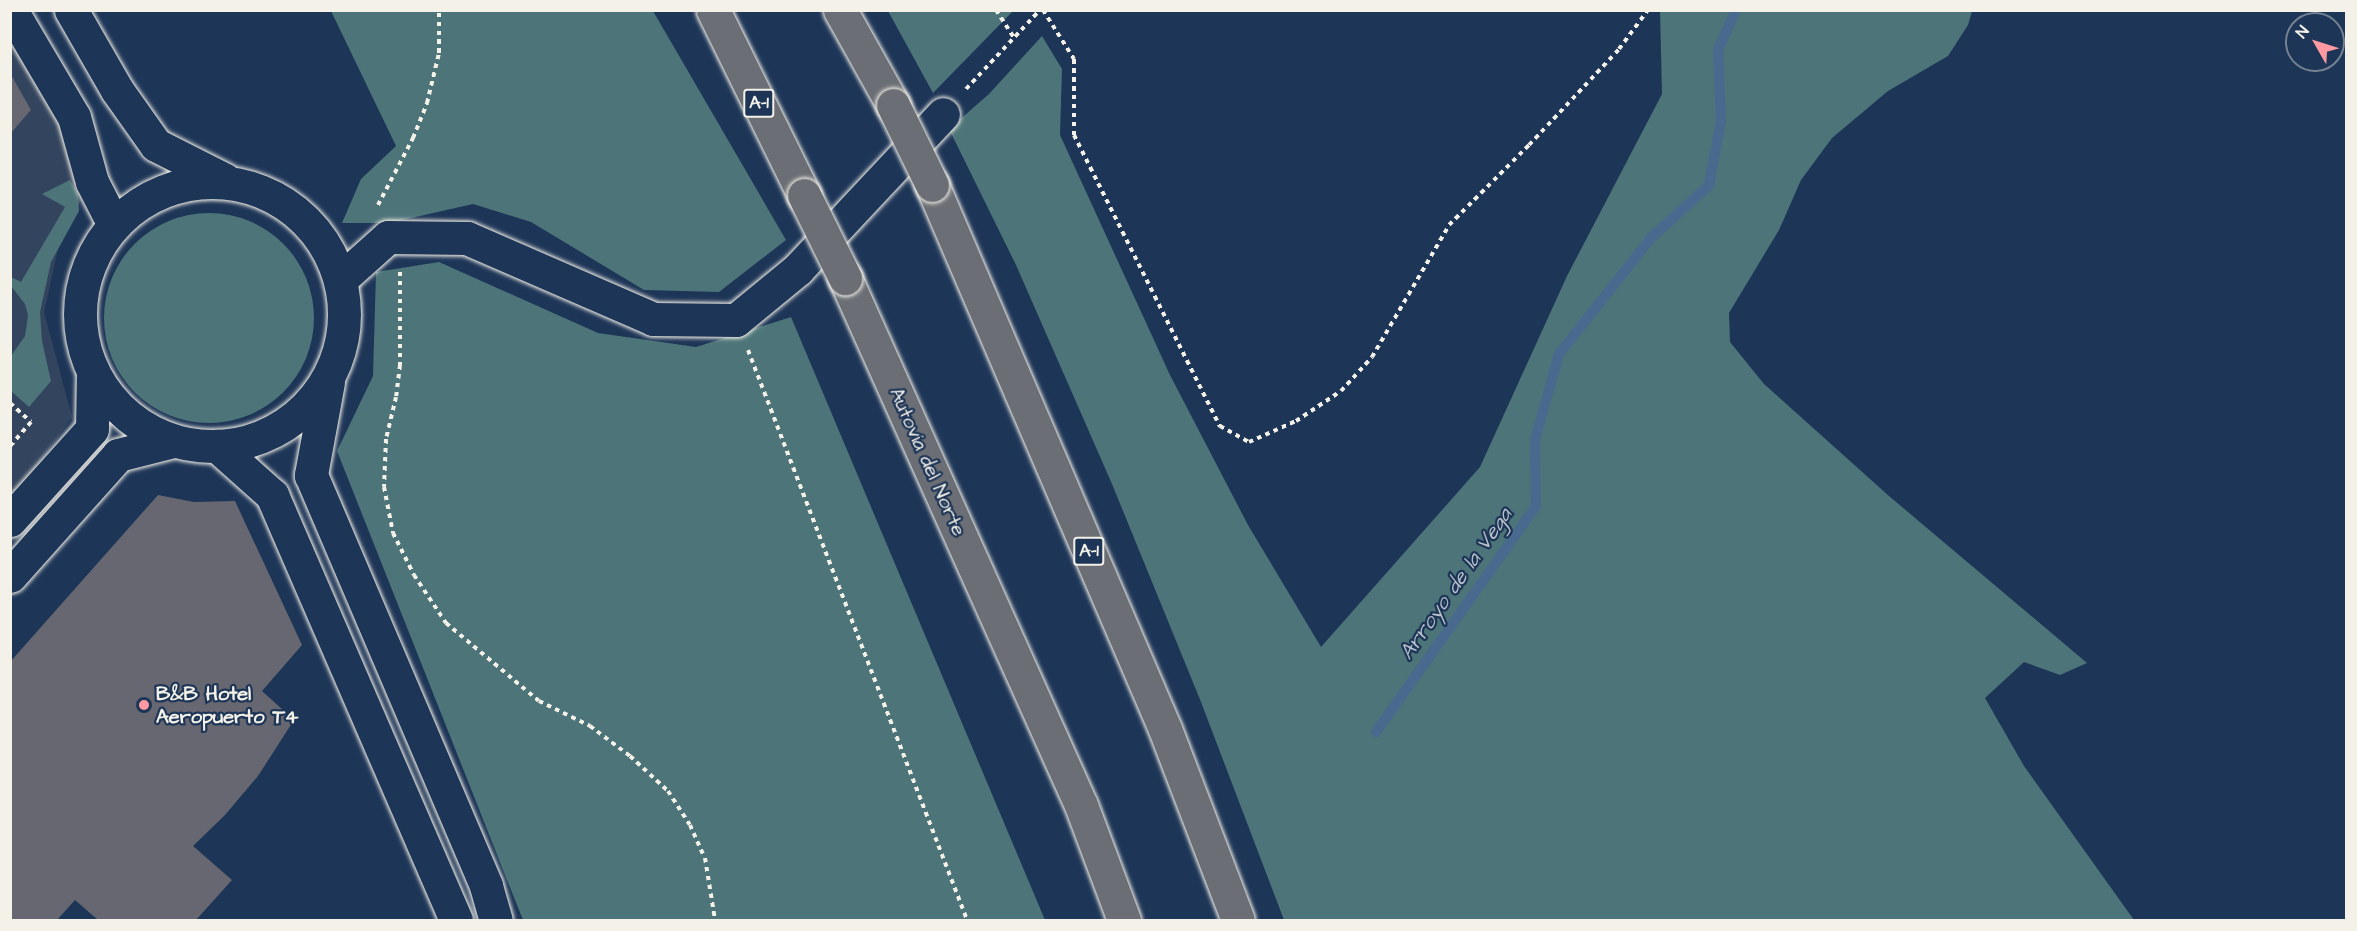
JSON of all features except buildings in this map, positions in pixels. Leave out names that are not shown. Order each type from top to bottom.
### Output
[{"type":"highway","name":"Autovía del Norte","points":[[713,10],[845,279],[1081,805],[1124,921]]},
{"type":"highway","name":"A-1","points":[[840,10],[893,105],[932,185],[1165,729],[1238,921]]},
{"type":"street","points":[[11,10],[74,117],[92,182],[114,225]]},
{"type":"street","points":[[71,10],[117,90],[156,145],[230,182],[266,192],[298,213],[324,242],[340,279],[345,312],[341,346],[328,378],[311,475],[486,886],[496,921]]},
{"type":"street","points":[[340,279],[388,237],[467,238],[653,319],[736,320],[798,269],[943,114]]},
{"type":"street","points":[[10,520],[92,429],[93,373],[82,336],[81,296],[92,258],[114,225],[147,198],[187,183],[230,182]]},
{"type":"street","points":[[93,373],[114,403],[141,426],[173,441],[217,446],[262,436],[300,413],[328,378]]},
{"type":"street","points":[[10,576],[118,455],[173,441]]},
{"type":"street","points":[[217,446],[272,495],[456,921]]},
{"type":"path","points":[[439,10],[439,53],[427,103],[413,138],[377,206],[400,272],[400,364],[396,397],[386,439],[384,487],[393,533],[414,575],[446,623],[539,701],[590,726],[630,756],[668,791],[690,825],[705,858],[715,921]]},
{"type":"path","points":[[996,10],[1014,38]]},
{"type":"path","points":[[943,114],[1042,10],[1074,59],[1074,135],[1220,426],[1249,442],[1296,421],[1341,392],[1372,357],[1449,225],[1529,145],[1619,49],[1648,10]]},
{"type":"path","points":[[736,320],[967,921]]},
{"type":"path","points":[[10,403],[31,422],[10,446]]},
{"type":"shaded area","points":[[10,11],[92,182],[61,236],[44,312],[72,417],[11,503]]},
{"type":"green space","points":[[331,11],[653,11],[786,240],[719,292],[644,290],[531,222],[473,204],[389,223],[342,223],[361,179],[396,146]]},
{"type":"green space","points":[[888,11],[1013,11],[933,93]]},
{"type":"green space","points":[[1660,11],[1972,11],[1968,25],[1948,56],[1888,91],[1832,138],[1801,180],[1779,230],[1729,313],[1730,342],[1764,384],[1889,496],[2087,663],[2060,675],[2024,662],[1985,698],[2024,766],[2134,920],[1284,920],[1201,702],[1112,484],[1016,265],[949,129],[989,94],[1042,36],[1062,69],[1060,135],[1170,375],[1248,525],[1321,647],[1480,467],[1567,276],[1662,94]]},
{"type":"green space","points":[[70,180],[78,194],[79,211],[51,262],[40,312],[42,341],[51,381],[29,407],[11,391],[11,356],[25,336],[28,315],[25,304],[11,286],[11,277],[21,282],[65,207],[42,194]]},
{"type":"green space","points":[[209,213],[249,221],[267,231],[283,244],[296,260],[306,278],[314,318],[306,358],[296,376],[283,392],[267,405],[249,415],[209,423],[169,415],[151,405],[135,392],[122,376],[112,358],[104,318],[112,278],[122,260],[135,244],[151,231],[169,221]]},
{"type":"green space","points":[[439,262],[598,333],[696,347],[791,317],[1045,920],[523,920],[337,451],[373,376],[376,272]]},
{"type":"waterway","name":"Arroyo de la Vega","points":[[1376,732],[1536,506],[1535,440],[1559,354],[1651,238],[1709,185],[1721,121],[1718,50],[1736,10]]},
{"type":"place","name":"B&B Hotel Aeropuerto T4","points":[[144,705]]}]
